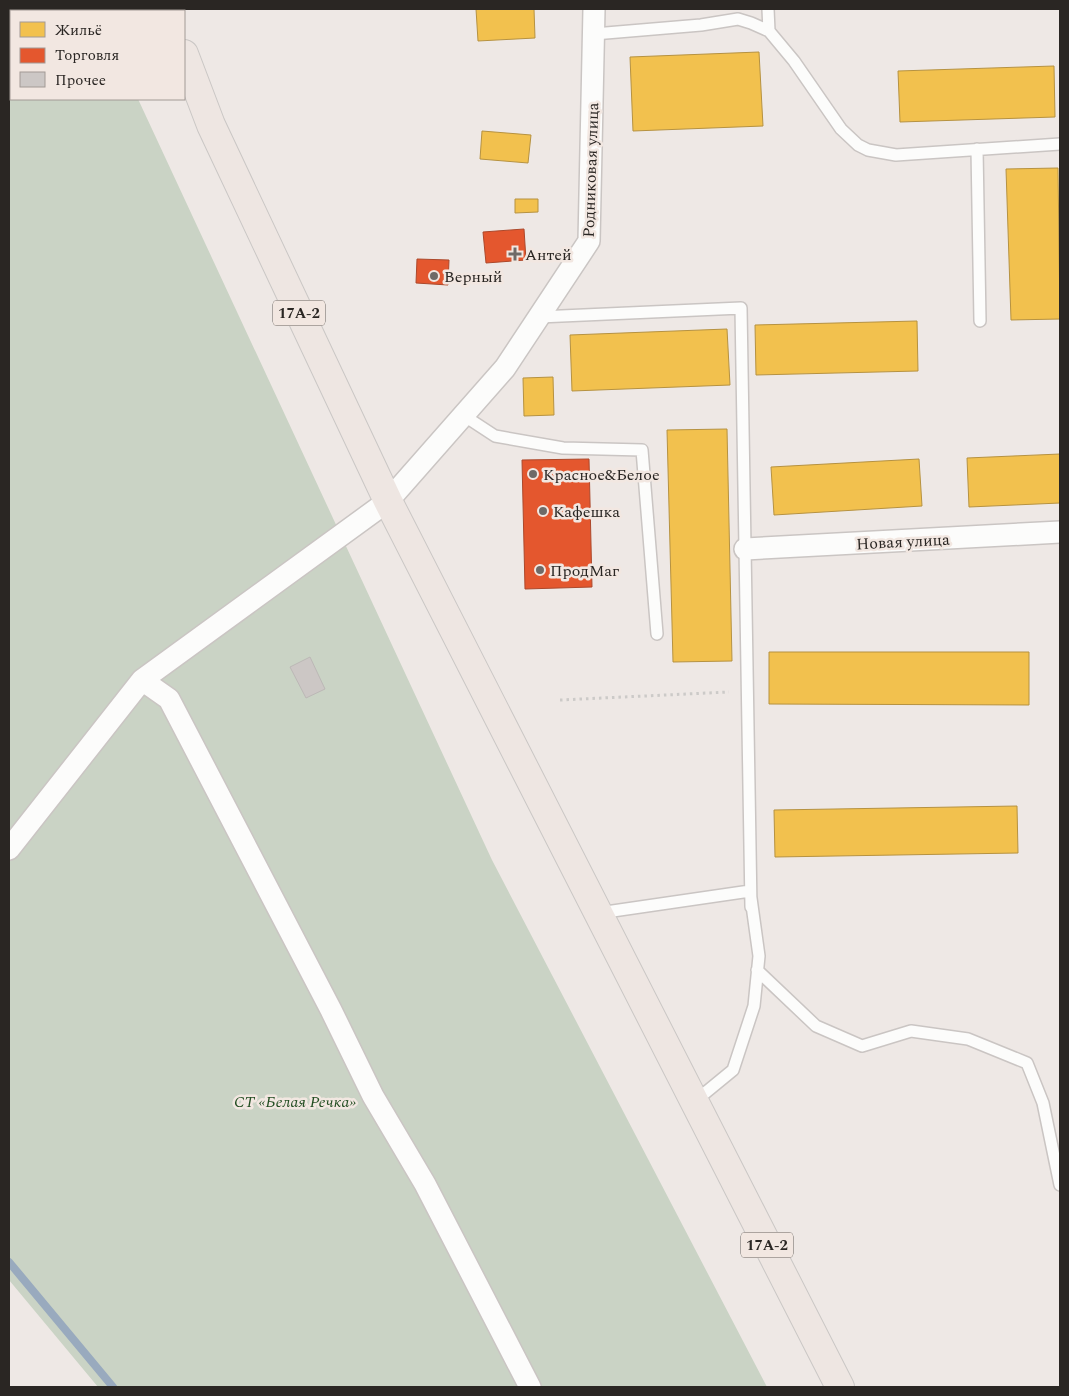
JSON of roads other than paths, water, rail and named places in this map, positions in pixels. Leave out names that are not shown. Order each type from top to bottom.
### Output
[{"type":"main road","name":"17А-2","points":[[185,57],[211,124],[388,501],[840,1387]]},
{"type":"street","name":"Родниковая улица","points":[[9,849],[142,680],[388,501],[505,368],[589,241],[594,9]]},
{"type":"street","name":"Новая улица","points":[[745,549],[1060,532]]},
{"type":"street","points":[[142,680],[169,699],[331,1010],[373,1096],[424,1184],[530,1387]]},
{"type":"lane","points":[[768,9],[769,31]]},
{"type":"lane","points":[[594,34],[701,26],[738,18],[769,31],[794,61],[841,130],[858,145],[868,150],[896,155],[1060,144]]},
{"type":"lane","points":[[977,149],[980,321]]},
{"type":"lane","points":[[539,316],[741,308],[751,907]]},
{"type":"lane","points":[[463,415],[496,436],[563,448],[642,450],[657,634]]},
{"type":"lane","points":[[598,913],[750,892]]},
{"type":"lane","points":[[694,1102],[733,1070],[754,1006],[758,956],[750,892]]},
{"type":"lane","points":[[757,970],[816,1026],[862,1046],[911,1031],[968,1039],[1027,1063],[1043,1103],[1060,1185]]},
{"type":"waterway","points":[[9,1262],[113,1387]]},
{"type":"place","name":"Антей","points":[[515,254]]},
{"type":"place","name":"Верный","points":[[434,276]]},
{"type":"place","name":"Красное&Белое","points":[[533,474]]},
{"type":"place","name":"Кафешка","points":[[543,511]]},
{"type":"place","name":"ПродМаг","points":[[540,570]]},
{"type":"park label","name":"СТ «Белая Речка»","points":[[295,1101]]}]
